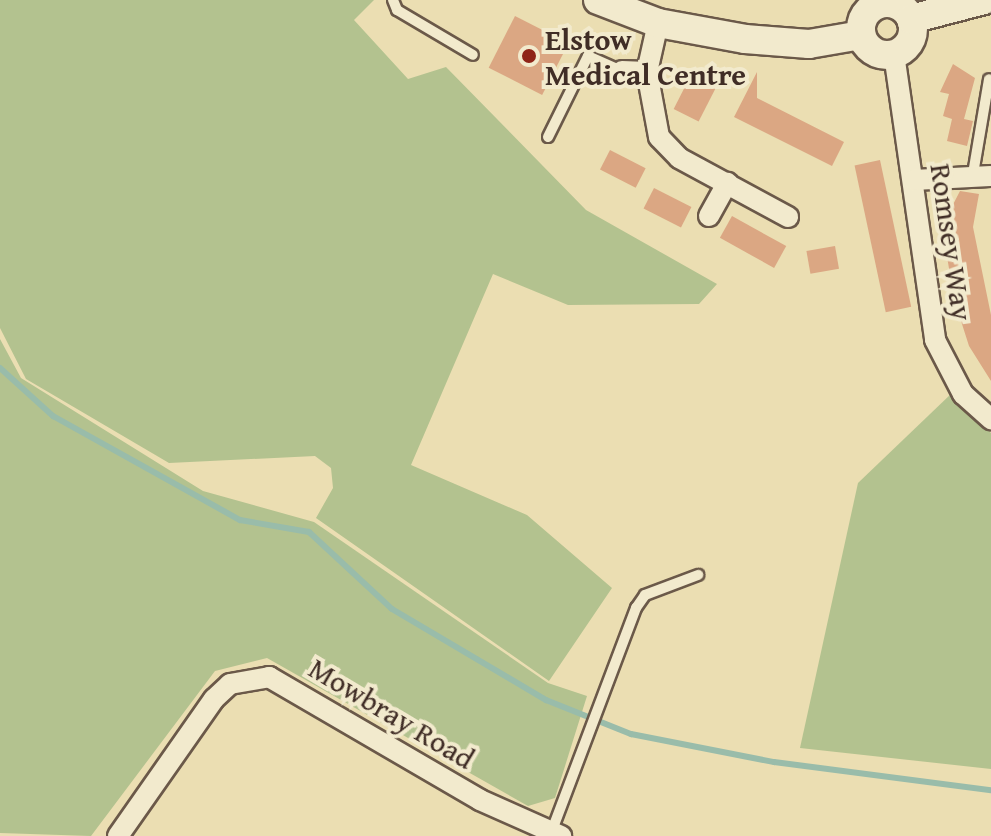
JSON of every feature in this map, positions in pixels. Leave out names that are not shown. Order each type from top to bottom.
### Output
[{"type":"street","points":[[598,0],[658,23],[809,44],[861,35]]},
{"type":"street","points":[[911,19],[984,0]]},
{"type":"street","points":[[875,6],[900,6],[911,19],[912,36],[894,54],[870,49],[861,35],[875,6]]},
{"type":"street","points":[[658,23],[647,72],[659,137],[679,158],[788,217]]},
{"type":"street","name":"Romsey Way","points":[[894,54],[935,340],[963,394],[991,419]]},
{"type":"street","points":[[622,71],[647,72]]},
{"type":"street","points":[[914,180],[982,175]]},
{"type":"street","points":[[709,216],[727,183]]},
{"type":"street","name":"Mowbray Road","points":[[118,836],[214,699],[230,684],[269,677],[480,800],[556,834]]},
{"type":"lane","points":[[393,0],[397,10],[473,55]]},
{"type":"lane","points":[[548,137],[588,56],[622,71]]},
{"type":"lane","points":[[982,175],[989,79]]},
{"type":"lane","points":[[556,834],[599,692],[645,595],[698,575]]},
{"type":"green space","points":[[0,0],[374,0],[354,20],[408,79],[446,67],[586,210],[717,284],[699,304],[568,305],[493,274],[411,465],[527,515],[612,588],[549,681],[316,518],[333,488],[331,468],[315,456],[169,463],[26,379],[0,328]]},
{"type":"green space","points":[[0,339],[21,378],[203,491],[314,522],[548,683],[587,696],[555,798],[528,806],[267,658],[215,671],[91,836],[0,833]]},
{"type":"green space","points":[[952,393],[991,433],[991,769],[800,748],[858,483]]},
{"type":"building","name":"Elstow Medical Centre","points":[[515,16],[568,43],[542,95],[489,68]]},
{"type":"building","points":[[953,64],[975,78],[964,119],[973,121],[967,146],[947,141],[952,119],[943,116],[949,94],[940,92]]},
{"type":"building","points":[[695,67],[720,80],[699,122],[674,109]]},
{"type":"building","points":[[757,72],[757,98],[844,142],[832,166],[734,117]]},
{"type":"building","points":[[610,150],[646,168],[636,188],[600,170]]},
{"type":"building","points":[[880,160],[911,307],[886,312],[855,165]]},
{"type":"building","points":[[654,188],[691,207],[681,228],[644,208]]},
{"type":"building","points":[[960,191],[979,194],[973,227],[991,315],[991,381],[969,346],[954,299],[942,226]]},
{"type":"building","points":[[732,216],[786,246],[774,268],[720,238]]},
{"type":"building","points":[[835,246],[839,269],[810,274],[806,251]]},
{"type":"waterway","points":[[0,368],[53,416],[240,520],[309,532],[392,609],[546,700],[631,734],[774,762],[991,790]]},
{"type":"place","name":"Elstow Medical Centre","points":[[529,56]]}]
